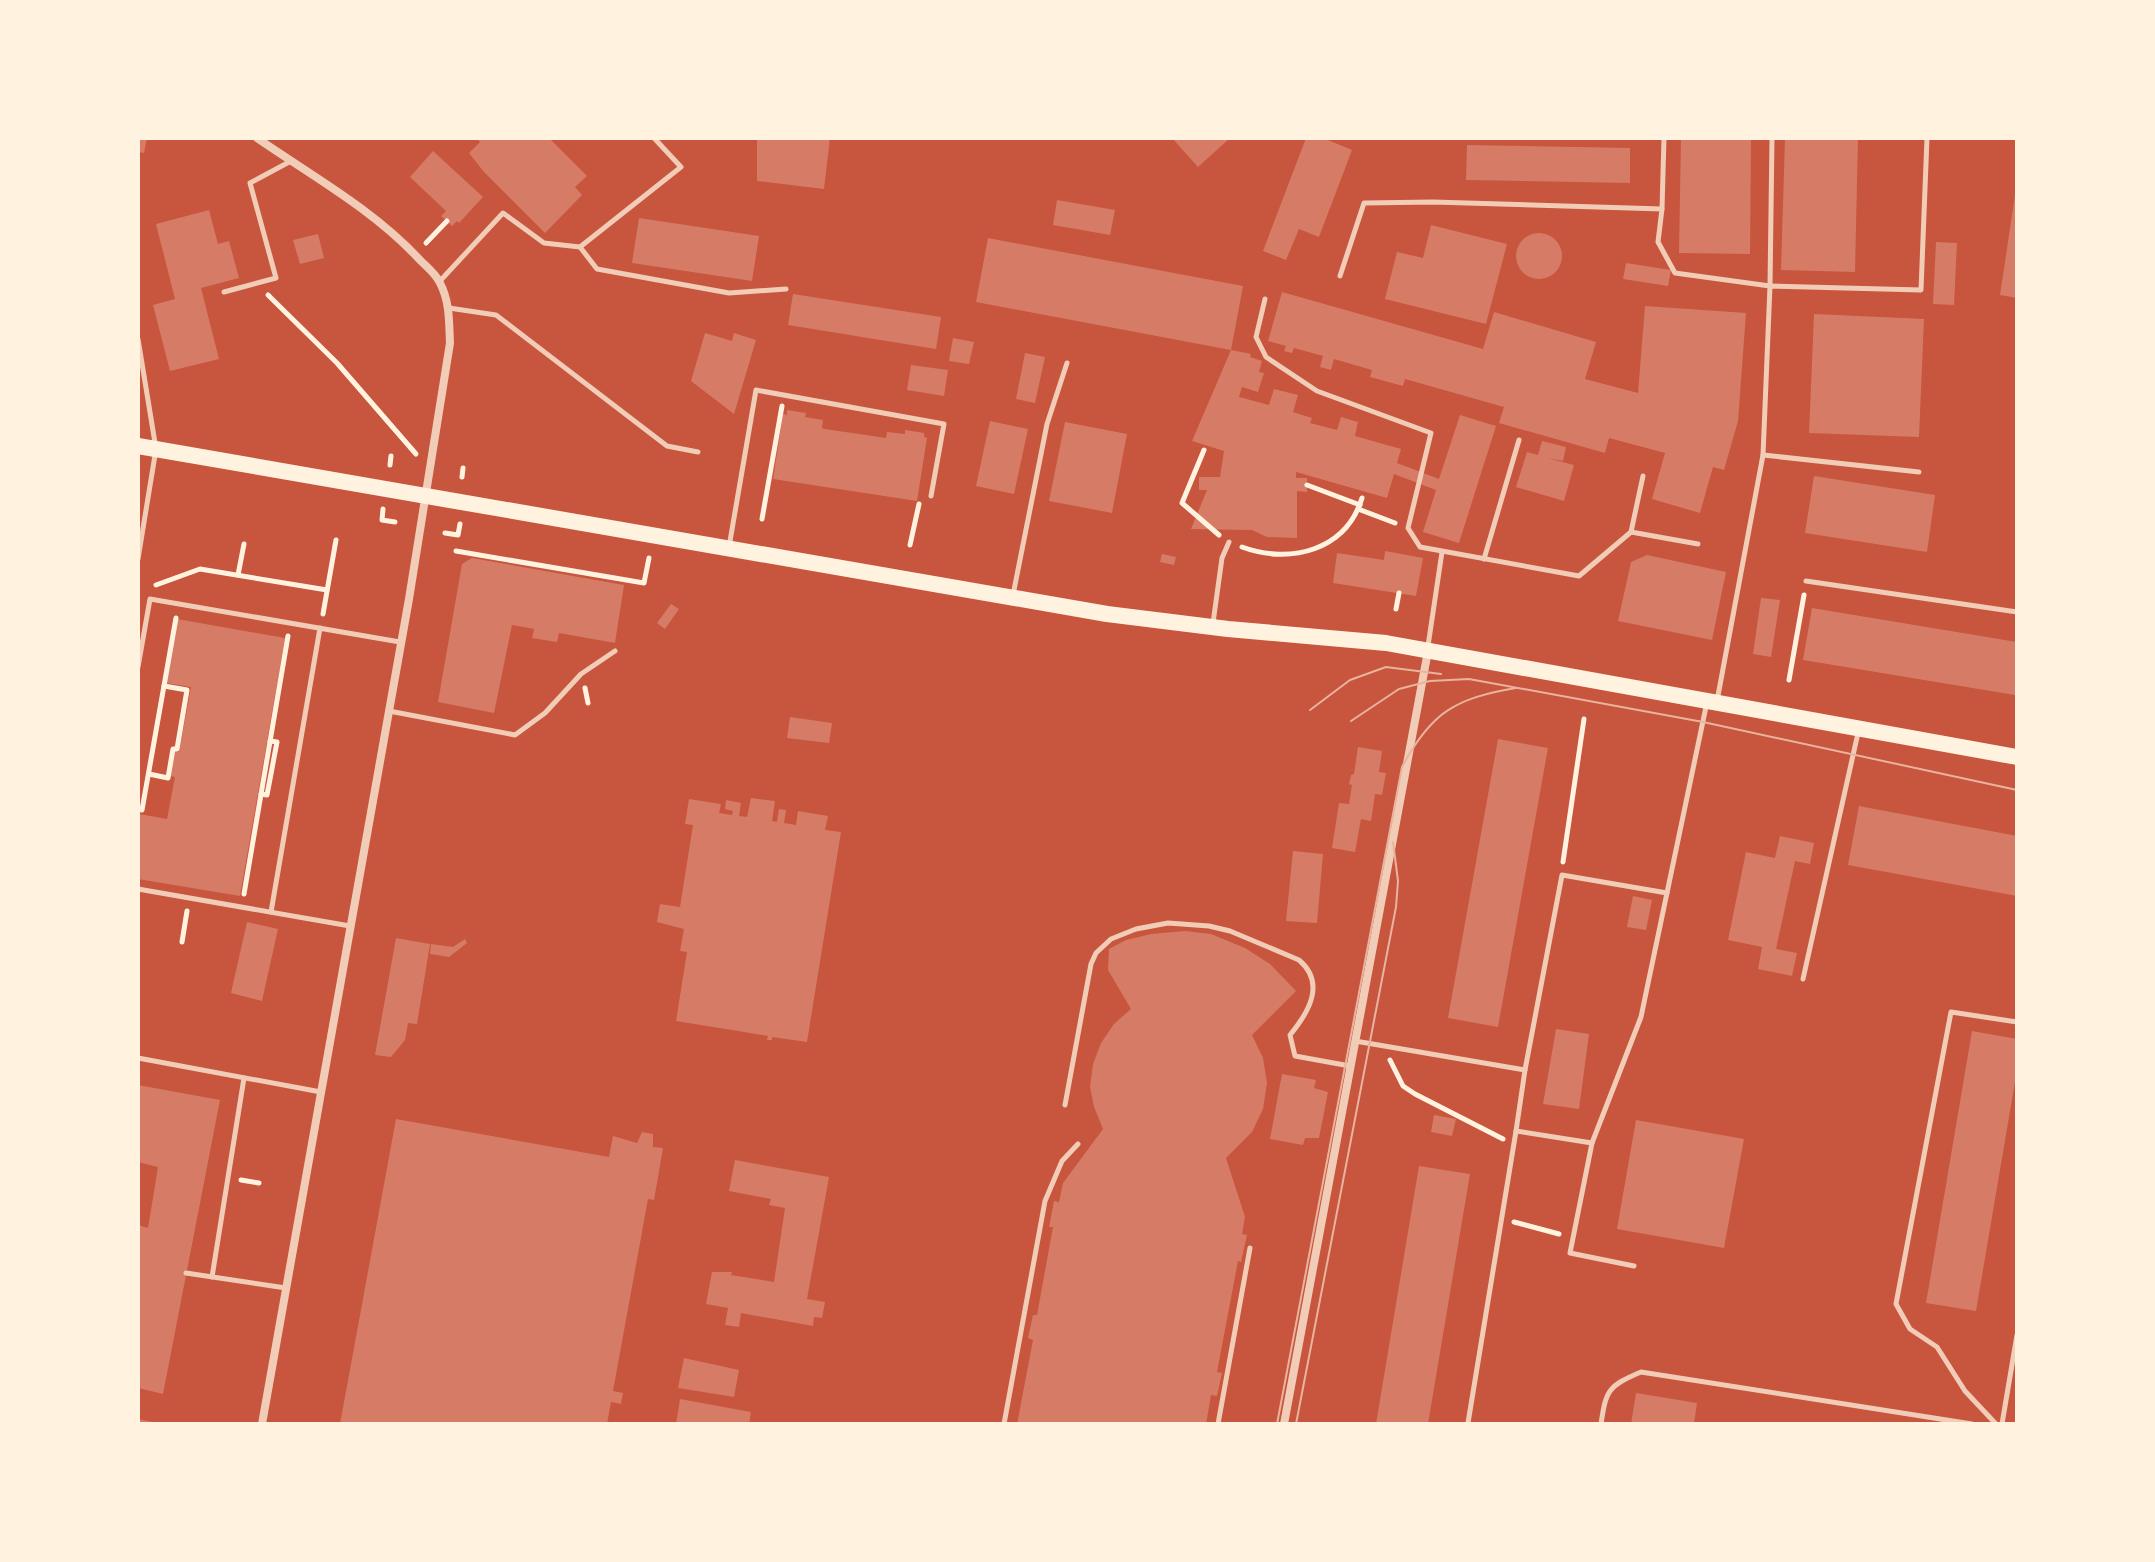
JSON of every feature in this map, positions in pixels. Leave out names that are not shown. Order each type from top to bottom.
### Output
[{"type":"main road","points":[[138,446],[1107,614],[1386,643],[2017,757]]},
{"type":"street","points":[[257,138],[390,230],[415,254],[440,281],[449,308],[450,343],[401,642],[262,1424]]},
{"type":"street","points":[[1284,1424],[1428,651]]},
{"type":"lane","points":[[440,281],[503,213],[544,243],[580,247],[681,167],[654,138]]},
{"type":"lane","points":[[1664,138],[1658,242],[1675,273],[1770,286],[1921,290],[1927,138]]},
{"type":"lane","points":[[1634,1266],[1570,1253],[1592,1143],[1641,1017],[1667,893],[1726,655],[1763,455],[1772,138]]},
{"type":"lane","points":[[224,292],[276,278],[250,183],[291,161]]},
{"type":"lane","points":[[1340,276],[1364,203],[1662,209]]},
{"type":"lane","points":[[580,247],[597,269],[729,293],[786,289]]},
{"type":"lane","points":[[1265,299],[1256,337],[1266,357],[1317,391],[1431,433],[1408,528],[1420,547],[1579,576],[1631,532],[1643,476]]},
{"type":"lane","points":[[449,308],[496,315],[667,446],[698,452]]},
{"type":"lane","points":[[138,339],[156,449],[138,559]]},
{"type":"lane","points":[[1012,598],[1047,424],[1067,363]]},
{"type":"lane","points":[[729,547],[756,390],[944,424],[931,496]]},
{"type":"lane","points":[[1484,559],[1519,440]]},
{"type":"lane","points":[[1763,455],[1919,472]]},
{"type":"lane","points":[[1631,532],[1698,544]]},
{"type":"lane","points":[[1213,627],[1222,558],[1229,542]]},
{"type":"lane","points":[[1428,651],[1442,552]]},
{"type":"lane","points":[[1806,581],[2017,612]]},
{"type":"lane","points":[[138,667],[150,599],[401,642]]},
{"type":"lane","points":[[271,912],[320,628]]},
{"type":"lane","points":[[389,711],[515,735],[545,713],[581,674],[615,651]]},
{"type":"lane","points":[[1803,979],[1859,728]]},
{"type":"lane","points":[[1468,1423],[1525,1070],[1562,875],[1667,893]]},
{"type":"lane","points":[[138,889],[351,926]]},
{"type":"lane","points":[[1065,1105],[1089,975],[1096,953],[1120,935],[1168,923],[1230,931],[1299,960],[1307,967],[1314,987],[1313,998],[1303,1018],[1290,1035],[1295,1056],[1351,1066]]},
{"type":"lane","points":[[1996,1424],[1965,1391],[1937,1347],[1910,1329],[1896,1304],[1951,1012],[2017,1022]]},
{"type":"lane","points":[[1355,1041],[1525,1070]]},
{"type":"lane","points":[[138,1058],[321,1092]]},
{"type":"lane","points":[[212,1277],[244,1078]]},
{"type":"lane","points":[[1516,1131],[1592,1143]]},
{"type":"lane","points":[[1004,1424],[1045,1201],[1062,1161],[1078,1144]]},
{"type":"lane","points":[[1218,1424],[1250,1248]]},
{"type":"lane","points":[[186,1273],[286,1288]]},
{"type":"lane","points":[[2002,1424],[2017,1335]]},
{"type":"lane","points":[[1601,1424],[1605,1395],[1622,1380],[1641,1372],[1972,1424]]},
{"type":"path","points":[[415,254],[447,221]]},
{"type":"path","points":[[267,294],[337,363],[414,452]]},
{"type":"path","points":[[762,519],[784,395]]},
{"type":"path","points":[[1204,450],[1182,503],[1229,542],[1275,555],[1296,554],[1329,543],[1344,530],[1362,498]]},
{"type":"path","points":[[390,465],[391,456]]},
{"type":"path","points":[[462,477],[463,468]]},
{"type":"path","points":[[1307,485],[1408,528]]},
{"type":"path","points":[[910,545],[918,505],[931,496]]},
{"type":"path","points":[[383,509],[382,520],[395,522]]},
{"type":"path","points":[[445,533],[458,535],[460,524]]},
{"type":"path","points":[[320,628],[336,540]]},
{"type":"path","points":[[238,575],[244,544]]},
{"type":"path","points":[[456,551],[644,583],[649,558]]},
{"type":"path","points":[[150,599],[152,586],[200,569],[327,590]]},
{"type":"path","points":[[1789,680],[1806,581]]},
{"type":"path","points":[[1396,609],[1399,593]]},
{"type":"path","points":[[138,809],[142,810],[179,603]]},
{"type":"path","points":[[241,907],[261,794],[267,795],[277,742],[270,741],[291,623]]},
{"type":"path","points":[[149,774],[168,778],[182,720],[187,690],[164,686]]},
{"type":"path","points":[[1562,875],[1584,719]]},
{"type":"path","points":[[182,942],[189,898]]},
{"type":"path","points":[[1385,1046],[1403,1086],[1514,1144]]},
{"type":"path","points":[[1502,1219],[1572,1237]]},
{"type":"building","points":[[138,138],[147,138],[144,153],[138,152]]},
{"type":"building","points":[[476,138],[549,138],[587,176],[575,187],[582,195],[545,233],[469,153],[480,142]]},
{"type":"building","points":[[757,138],[830,138],[824,189],[757,181]]},
{"type":"building","points":[[1172,138],[1230,138],[1198,167]]},
{"type":"building","points":[[1306,138],[1323,138],[1352,150],[1319,237],[1299,229],[1286,260],[1263,251]]},
{"type":"building","points":[[1681,138],[1751,138],[1750,254],[1679,253]]},
{"type":"building","points":[[1785,138],[1858,138],[1855,272],[1781,270]]},
{"type":"building","points":[[1467,145],[1630,148],[1630,183],[1466,180]]},
{"type":"building","points":[[433,151],[483,197],[459,223],[457,221],[452,226],[441,216],[446,211],[410,177]]},
{"type":"building","points":[[2017,196],[2017,298],[2000,295]]},
{"type":"building","points":[[1057,200],[1115,210],[1110,235],[1053,225]]},
{"type":"building","points":[[209,210],[218,244],[229,241],[239,278],[201,288],[219,359],[170,371],[153,305],[175,299],[156,224]]},
{"type":"building","points":[[639,218],[759,236],[752,281],[632,263]]},
{"type":"building","points":[[1431,225],[1507,244],[1486,324],[1385,299],[1397,252],[1423,258]]},
{"type":"building","points":[[1539,233],[1555,240],[1562,256],[1555,272],[1539,279],[1523,272],[1516,256],[1523,240]]},
{"type":"building","points":[[318,234],[324,258],[300,264],[293,240]]},
{"type":"building","points":[[988,238],[1243,286],[1231,350],[976,302]]},
{"type":"building","points":[[1936,242],[1957,243],[1954,305],[1933,304]]},
{"type":"building","points":[[1626,263],[1671,270],[1668,286],[1623,279]]},
{"type":"building","points":[[1282,292],[1483,349],[1494,312],[1596,342],[1585,379],[1638,393],[1645,306],[1746,313],[1738,421],[1724,470],[1713,467],[1700,513],[1652,499],[1665,453],[1609,438],[1605,453],[1499,423],[1504,407],[1405,379],[1403,386],[1370,377],[1372,370],[1334,359],[1331,370],[1320,367],[1323,356],[1294,348],[1292,353],[1284,351],[1286,346],[1268,341]]},
{"type":"building","points":[[793,294],[941,317],[936,349],[788,325]]},
{"type":"building","points":[[1814,314],[1924,319],[1919,437],[1809,433]]},
{"type":"building","points":[[705,333],[732,341],[734,333],[756,340],[734,414],[691,381]]},
{"type":"building","points":[[953,338],[974,342],[969,364],[949,361]]},
{"type":"building","points":[[1231,350],[1251,354],[1250,357],[1262,361],[1259,372],[1264,373],[1258,392],[1242,387],[1239,397],[1269,405],[1274,389],[1298,395],[1293,412],[1312,418],[1310,423],[1337,430],[1341,417],[1358,422],[1355,436],[1401,449],[1397,463],[1439,479],[1460,415],[1496,426],[1459,543],[1423,532],[1436,490],[1394,474],[1387,498],[1296,472],[1296,478],[1307,478],[1307,492],[1297,491],[1297,538],[1267,537],[1252,530],[1191,529],[1207,490],[1199,490],[1199,477],[1220,477],[1224,451],[1192,441]]},
{"type":"building","points":[[1025,353],[1045,357],[1035,403],[1016,399]]},
{"type":"building","points":[[911,365],[948,370],[944,396],[907,390]]},
{"type":"building","points":[[787,410],[823,420],[822,428],[825,429],[886,438],[887,432],[905,434],[905,430],[924,433],[927,438],[917,501],[773,479],[783,414],[787,415]]},
{"type":"building","points":[[990,421],[1028,429],[1014,494],[976,486]]},
{"type":"building","points":[[1065,422],[1127,434],[1112,513],[1049,501]]},
{"type":"building","points":[[1542,441],[1566,447],[1563,461],[1547,458],[1574,465],[1564,501],[1516,487],[1527,452],[1538,455]]},
{"type":"building","points":[[1814,476],[1935,495],[1927,552],[1805,533]]},
{"type":"building","points":[[1385,551],[1423,558],[1416,596],[1333,583],[1337,553],[1384,560]]},
{"type":"building","points":[[1162,554],[1176,557],[1174,565],[1160,562]]},
{"type":"building","points":[[1647,555],[1726,572],[1712,640],[1618,621],[1631,562]]},
{"type":"building","points":[[472,558],[624,585],[615,643],[559,633],[557,642],[532,638],[534,629],[512,625],[494,713],[438,702],[462,564]]},
{"type":"building","points":[[1761,598],[1780,600],[1771,657],[1753,654]]},
{"type":"building","points":[[671,604],[679,609],[665,629],[657,623]]},
{"type":"building","points":[[1812,608],[2017,642],[2015,695],[1803,660]]},
{"type":"building","points":[[177,619],[285,638],[240,896],[138,879],[139,814],[167,819],[175,777],[170,776],[175,751],[179,752],[191,687],[166,683]]},
{"type":"building","points":[[790,717],[832,723],[829,743],[787,738]]},
{"type":"building","points":[[1498,739],[1548,748],[1498,1027],[1448,1018]]},
{"type":"building","points":[[1358,747],[1382,751],[1379,772],[1386,773],[1382,795],[1375,794],[1371,821],[1361,819],[1355,852],[1332,848],[1339,803],[1349,804],[1352,785],[1349,784],[1354,774]]},
{"type":"building","points":[[751,798],[775,801],[772,821],[777,822],[779,809],[786,810],[784,823],[796,825],[798,811],[828,816],[825,830],[841,832],[807,1042],[772,1037],[772,1040],[767,1040],[768,1036],[676,1021],[687,952],[680,951],[684,929],[657,922],[660,904],[680,907],[693,825],[685,824],[689,799],[721,804],[719,813],[732,815],[733,811],[725,809],[726,800],[741,803],[739,816],[747,817]]},
{"type":"building","points":[[1859,806],[2017,836],[2017,896],[1848,865]]},
{"type":"building","points":[[1780,836],[1814,843],[1810,864],[1795,861],[1776,949],[1797,953],[1792,976],[1758,969],[1762,947],[1728,940],[1746,852],[1775,858]]},
{"type":"building","points":[[1293,851],[1323,854],[1317,923],[1286,921]]},
{"type":"building","points":[[1633,896],[1652,900],[1646,930],[1627,927]]},
{"type":"building","points":[[247,922],[278,929],[262,1001],[231,993]]},
{"type":"building","points":[[1185,931],[1211,934],[1245,948],[1270,964],[1296,991],[1252,1035],[1263,1058],[1267,1083],[1263,1109],[1252,1132],[1226,1158],[1245,1217],[1242,1234],[1247,1235],[1241,1262],[1238,1261],[1217,1372],[1222,1373],[1217,1396],[1211,1395],[1206,1424],[1017,1424],[1033,1340],[1028,1338],[1033,1315],[1037,1315],[1053,1227],[1049,1227],[1054,1201],[1059,1202],[1063,1183],[1103,1129],[1090,1087],[1093,1064],[1101,1043],[1114,1024],[1131,1009],[1108,970],[1109,949],[1126,940],[1151,934]]},
{"type":"building","points":[[396,938],[430,944],[417,1024],[408,1023],[405,1040],[391,1057],[375,1055]]},
{"type":"building","points":[[465,939],[467,943],[449,957],[430,954],[431,944],[453,947]]},
{"type":"building","points":[[1556,1029],[1589,1034],[1579,1109],[1543,1104]]},
{"type":"building","points":[[1972,1031],[2017,1039],[2017,1070],[1976,1311],[1926,1303]]},
{"type":"building","points":[[1282,1074],[1316,1080],[1314,1088],[1328,1092],[1319,1138],[1305,1138],[1303,1145],[1270,1139]]},
{"type":"building","points":[[138,1085],[220,1100],[163,1394],[138,1388],[138,1225],[148,1228],[158,1167],[138,1162]]},
{"type":"building","points":[[1434,1115],[1456,1119],[1452,1136],[1431,1132]]},
{"type":"building","points":[[396,1119],[609,1157],[613,1136],[637,1143],[642,1132],[653,1134],[653,1147],[663,1148],[654,1200],[648,1199],[613,1391],[623,1393],[621,1404],[611,1402],[607,1424],[340,1424]]},
{"type":"building","points":[[1636,1120],[1744,1139],[1724,1248],[1617,1229]]},
{"type":"building","points":[[735,1160],[829,1177],[807,1299],[825,1302],[822,1318],[814,1317],[813,1326],[741,1313],[739,1327],[725,1325],[728,1308],[706,1304],[712,1272],[732,1272],[731,1275],[774,1282],[785,1208],[769,1205],[771,1199],[729,1191]]},
{"type":"building","points":[[1419,1166],[1470,1174],[1428,1424],[1376,1424]]},
{"type":"building","points":[[684,1358],[739,1370],[734,1397],[678,1388]]},
{"type":"building","points":[[1636,1393],[1697,1403],[1694,1424],[1631,1424]]},
{"type":"building","points":[[680,1399],[751,1412],[749,1424],[676,1424]]},
{"type":"building","points":[[138,1419],[157,1423],[157,1424],[138,1424]]},
{"type":"tram line","points":[[1310,710],[1350,680],[1386,667],[1441,674]]},
{"type":"tram line","points":[[1351,721],[1399,689],[1430,681],[1469,679],[1703,722],[2017,790]]},
{"type":"tram line","points":[[1277,1424],[1402,767],[1424,733],[1447,711],[1477,697],[1516,688]]},
{"type":"tram line","points":[[1296,1424],[1396,907],[1398,881],[1393,842]]}]
